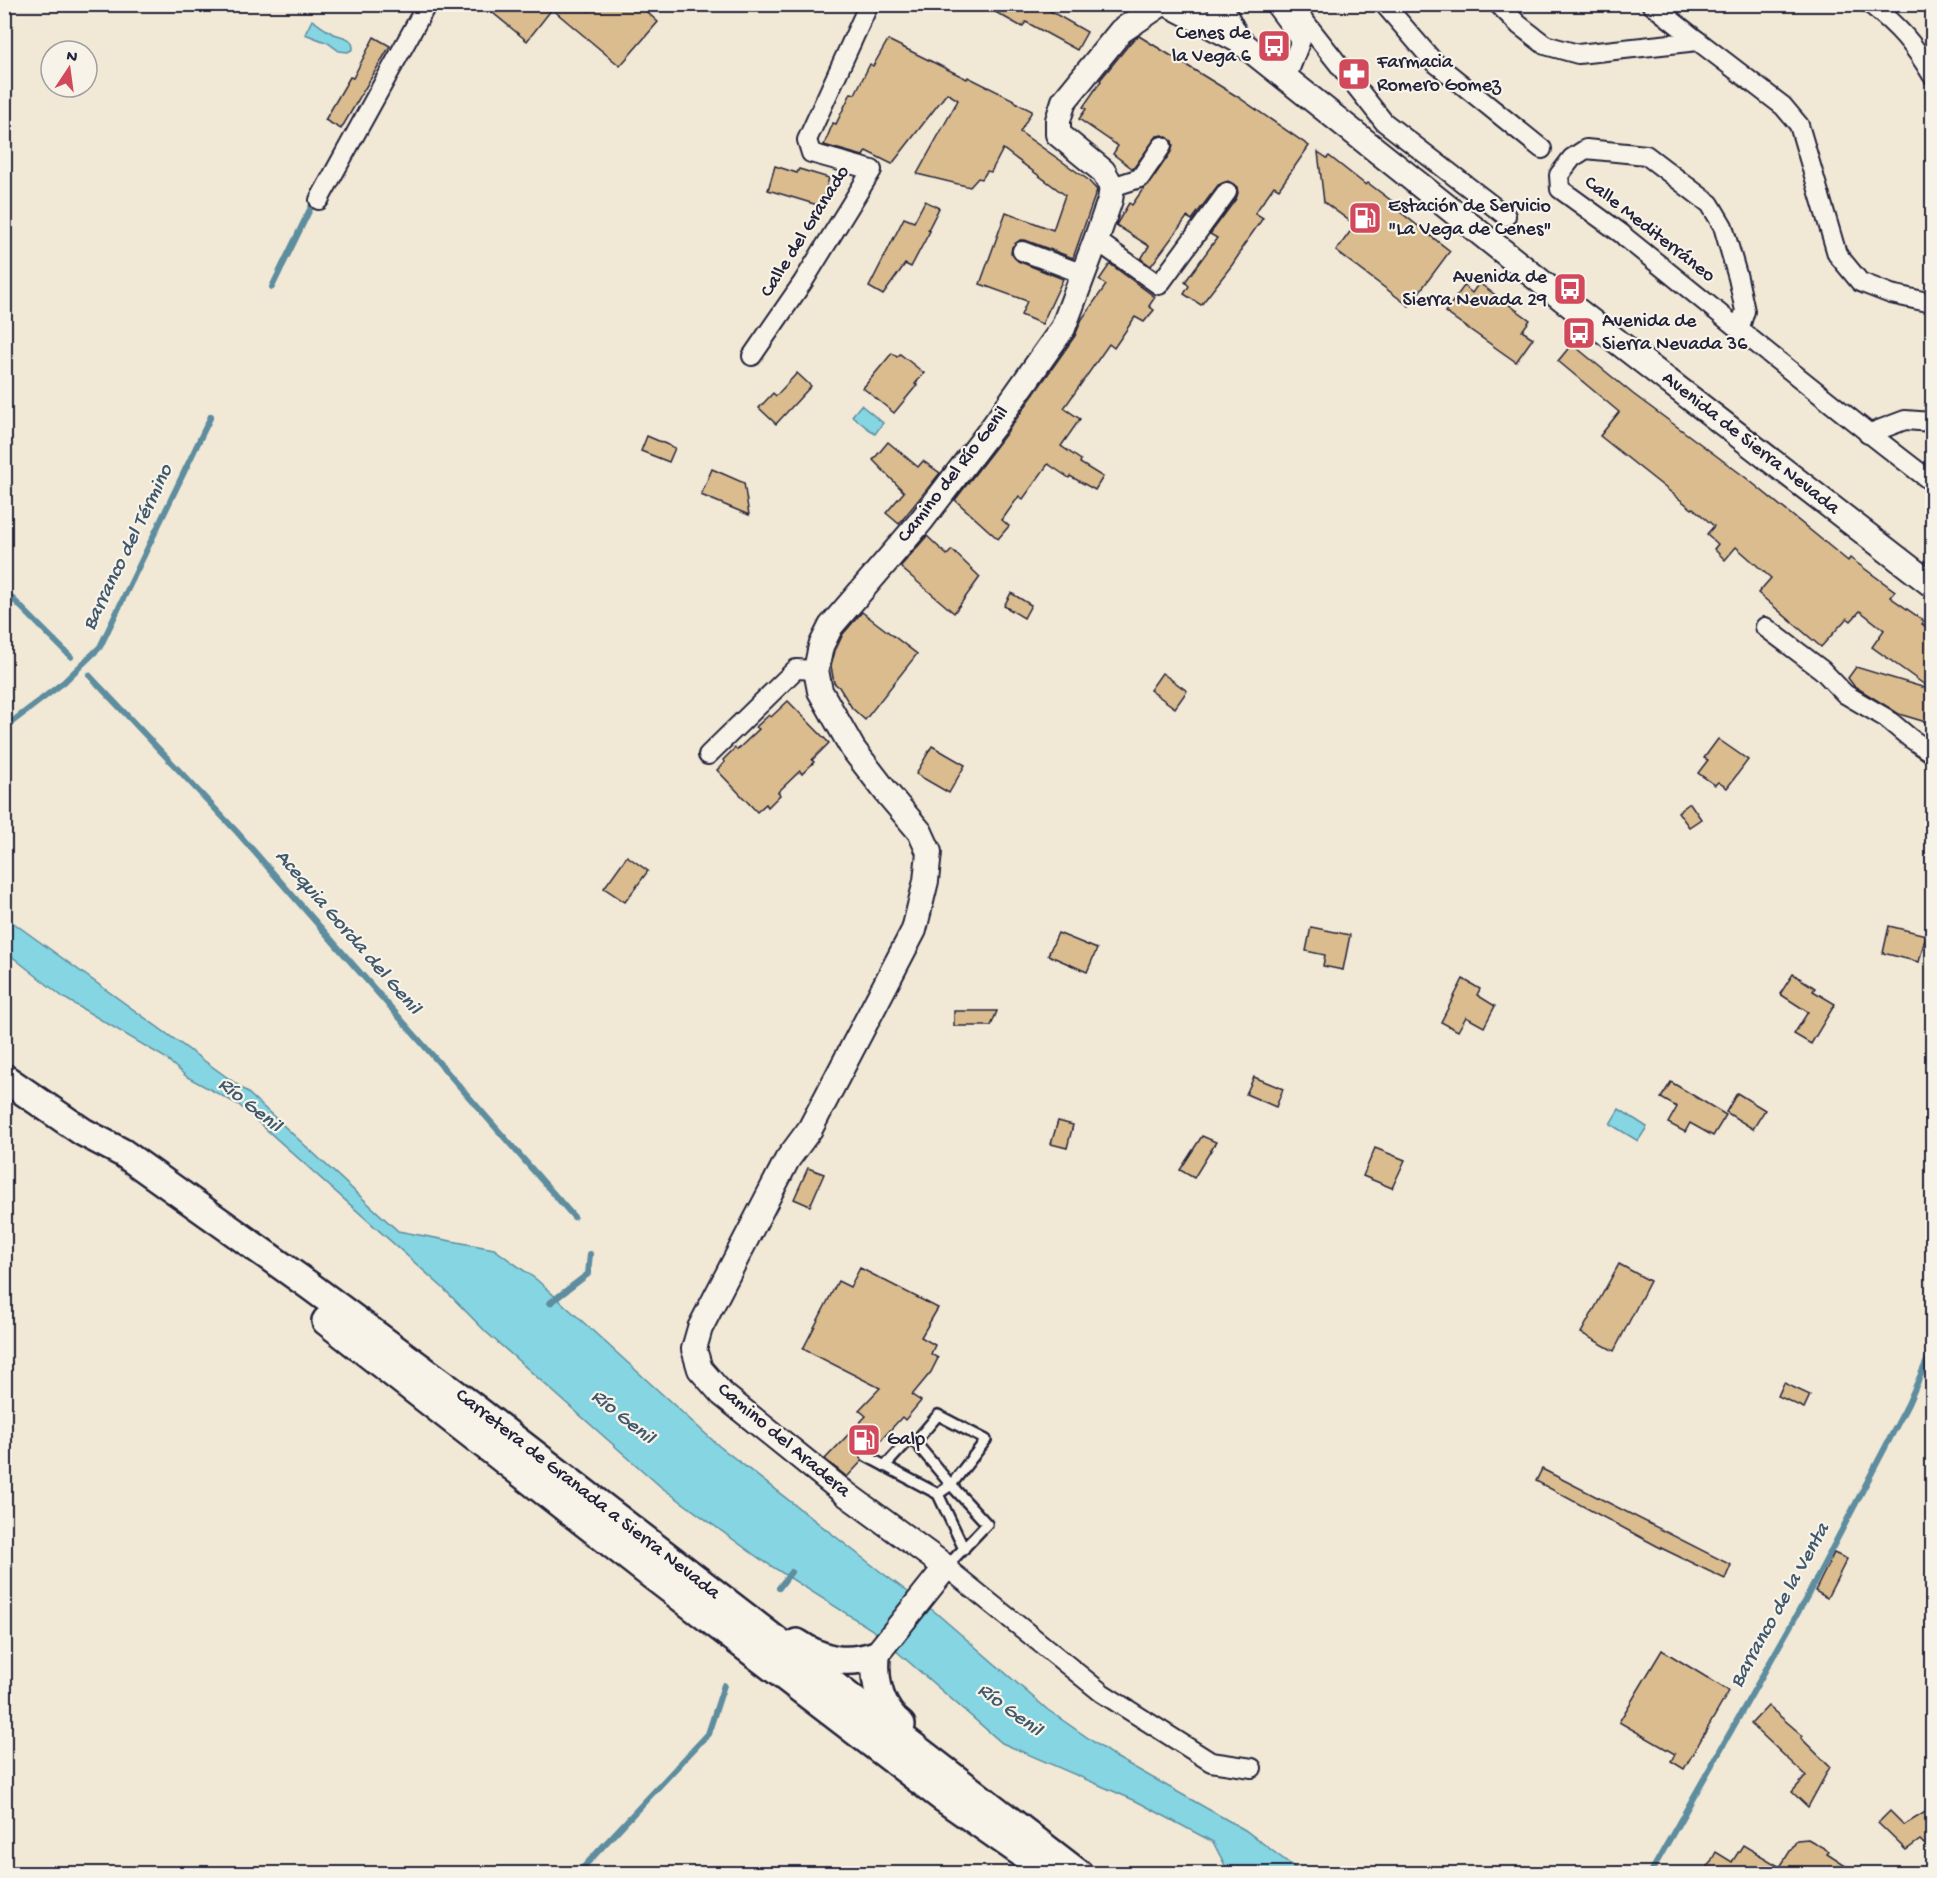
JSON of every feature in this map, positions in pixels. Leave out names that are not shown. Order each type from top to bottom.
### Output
[{"type":"main road","name":"Carretera de Granada a Sierra Nevada","points":[[4,1078],[83,1132],[123,1153],[310,1286],[468,1403],[1079,1874]]},
{"type":"main road","name":"Carretera de Granada a Sierra Nevada","points":[[83,1132],[113,1161],[341,1332],[649,1573],[943,1798],[1050,1874]]},
{"type":"main road","points":[[649,1573],[687,1589],[825,1692],[843,1693]]},
{"type":"main road","points":[[758,1626],[794,1641],[811,1652],[832,1659],[870,1662]]},
{"type":"main road","points":[[870,1662],[843,1681],[845,1710],[912,1764],[943,1798]]},
{"type":"main road","points":[[870,1662],[882,1703],[890,1717],[967,1776],[993,1808]]},
{"type":"street","points":[[319,200],[427,4]]},
{"type":"street","name":"Calle del Granado","points":[[752,356],[803,282],[872,170],[811,153],[807,140],[869,4]]},
{"type":"street","points":[[1121,31],[1130,4]]},
{"type":"street","name":"Avenida de Sierra Nevada","points":[[1219,4],[1238,40]]},
{"type":"street","points":[[1274,4],[1300,40],[1286,79]]},
{"type":"street","points":[[1291,4],[1384,122],[1506,216]]},
{"type":"street","points":[[1384,4],[1434,62],[1542,149]]},
{"type":"street","points":[[1498,4],[1519,25],[1545,45],[1578,54],[1698,41]]},
{"type":"street","points":[[1651,4],[1784,106],[1799,125],[1837,254],[1860,282],[1892,294],[1932,303]]},
{"type":"street","points":[[1870,4],[1893,22],[1916,47],[1932,75]]},
{"type":"street","points":[[1162,146],[1140,178],[1112,187],[1103,171],[1058,134],[1058,120],[1064,101],[1121,31],[1163,5]]},
{"type":"street","name":"Avenida de Sierra Nevada","points":[[1163,5],[1238,40],[1574,308],[1932,585]]},
{"type":"street","name":"Calle Mediterráneo","points":[[1739,330],[1745,311],[1738,278],[1723,226],[1710,204],[1646,155],[1586,149],[1572,158],[1559,175],[1560,189],[1622,234],[1739,330],[1868,434],[1932,482]]},
{"type":"street","name":"Camino del Río Genil","points":[[816,670],[821,646],[831,626],[921,521],[993,427],[1063,328],[1110,200],[1112,187]]},
{"type":"street","points":[[1096,240],[1159,285],[1227,192]]},
{"type":"street","points":[[1022,251],[1083,274]]},
{"type":"street","points":[[1868,434],[1905,420],[1932,422]]},
{"type":"street","points":[[1765,627],[1822,670],[1845,694],[1886,718],[1932,753]]},
{"type":"street","points":[[708,755],[796,669],[816,670]]},
{"type":"street","name":"Camino del Aradera","points":[[816,670],[820,691],[853,749],[886,793],[920,832],[929,852],[926,881],[914,930],[810,1129],[787,1160],[700,1328],[694,1349],[700,1369],[722,1394],[821,1469],[846,1494],[939,1575],[1102,1692],[1211,1761],[1252,1768]]},
{"type":"street","points":[[870,1662],[939,1575]]},
{"type":"lane","points":[[915,1442],[938,1415],[986,1440],[951,1485],[938,1494]]},
{"type":"lane","points":[[885,1466],[908,1441],[915,1442],[987,1524],[939,1575]]},
{"type":"lane","points":[[866,1456],[938,1494],[964,1549]]},
{"type":"water","points":[[312,20],[329,32],[349,40],[353,49],[348,52],[339,51],[328,43],[305,34]]},
{"type":"water","points":[[861,405],[883,423],[875,434],[852,416]]},
{"type":"water","name":"Río Genil","points":[[4,916],[246,1091],[398,1231],[494,1249],[537,1280],[719,1446],[935,1612],[1048,1710],[1114,1756],[1245,1830],[1302,1873],[1229,1873],[1213,1842],[1136,1801],[1002,1743],[871,1629],[760,1559],[661,1487],[486,1332],[443,1288],[239,1105],[187,1077],[164,1057],[64,998],[5,951]]},
{"type":"water","points":[[1619,1109],[1647,1127],[1638,1141],[1610,1124]]},
{"type":"building","points":[[482,4],[581,4],[589,11],[594,4],[638,4],[658,22],[620,66],[552,9],[527,41]]},
{"type":"building","points":[[981,4],[1038,4],[1087,32],[1077,50],[1026,22],[1022,27]]},
{"type":"building","points":[[1139,36],[1238,97],[1309,146],[1279,189],[1274,186],[1255,213],[1263,218],[1232,265],[1201,305],[1184,294],[1189,286],[1185,282],[1217,238],[1210,234],[1236,199],[1237,187],[1228,181],[1218,185],[1192,220],[1187,217],[1151,266],[1141,259],[1149,246],[1116,225],[1129,203],[1132,205],[1171,152],[1172,141],[1163,135],[1157,136],[1133,169],[1113,154],[1118,146],[1079,119],[1086,109],[1083,107],[1100,80],[1131,42]]},
{"type":"building","points":[[374,37],[390,46],[341,129],[325,120],[350,77],[353,78]]},
{"type":"building","points":[[888,40],[967,79],[968,77],[1032,111],[1020,132],[1087,179],[1097,190],[1073,258],[1025,240],[1020,240],[1012,247],[1011,253],[1018,261],[1063,279],[1042,324],[1021,315],[1027,301],[980,284],[1006,212],[1053,230],[1065,195],[1003,149],[991,172],[987,171],[982,179],[978,178],[970,187],[917,174],[958,100],[947,93],[892,164],[866,151],[863,156],[824,145],[833,123],[836,124],[851,93],[855,94],[870,64],[873,66]]},
{"type":"building","points":[[1318,152],[1327,158],[1329,156],[1366,185],[1368,183],[1401,208],[1399,211],[1450,251],[1409,306],[1336,251],[1355,225],[1324,202]]},
{"type":"building","points":[[775,166],[797,173],[799,169],[829,178],[821,206],[768,190]]},
{"type":"building","points":[[925,201],[939,208],[928,230],[930,231],[911,267],[905,264],[883,295],[869,287],[904,218],[914,222]]},
{"type":"building","points":[[1110,264],[1155,297],[1149,306],[1154,310],[1144,322],[1135,317],[1114,348],[1109,344],[1064,408],[1080,419],[1061,446],[1081,460],[1080,463],[1103,477],[1095,490],[1070,476],[1069,478],[1048,464],[1023,499],[1019,496],[1002,520],[1009,526],[998,539],[955,500],[1005,435],[1075,336],[1082,319],[1106,285],[1099,280]]},
{"type":"building","points":[[1479,283],[1530,320],[1522,331],[1533,338],[1516,362],[1445,312],[1464,286],[1472,293]]},
{"type":"building","points":[[1572,344],[1633,394],[1745,477],[1848,561],[1850,558],[1895,591],[1890,597],[1924,621],[1922,624],[1932,631],[1932,690],[1872,647],[1884,630],[1860,611],[1851,621],[1847,618],[1821,647],[1758,593],[1771,578],[1736,547],[1725,560],[1714,549],[1718,544],[1707,534],[1714,526],[1600,436],[1619,412],[1558,361]]},
{"type":"building","points":[[892,353],[897,357],[900,354],[924,373],[894,413],[863,388]]},
{"type":"building","points":[[797,373],[811,386],[776,424],[759,408],[773,393],[776,396]]},
{"type":"building","points":[[647,436],[675,448],[669,462],[641,451]]},
{"type":"building","points":[[888,442],[918,467],[923,461],[940,473],[899,524],[886,513],[904,492],[873,460]]},
{"type":"building","points":[[712,469],[744,483],[749,515],[701,495]]},
{"type":"building","points":[[927,536],[947,555],[952,550],[980,577],[954,613],[900,567]]},
{"type":"building","points":[[1011,593],[1031,605],[1024,618],[1004,606]]},
{"type":"building","points":[[862,612],[917,654],[865,720],[852,708],[834,683],[831,666],[843,634]]},
{"type":"building","points":[[1856,667],[1932,690],[1932,711],[1929,723],[1899,714],[1854,686],[1848,678]]},
{"type":"building","points":[[1162,673],[1187,691],[1175,708],[1150,690]]},
{"type":"building","points":[[788,701],[829,743],[802,774],[800,771],[778,792],[780,795],[768,807],[766,804],[757,812],[717,770],[735,748],[737,750],[759,729],[756,727]]},
{"type":"building","points":[[1718,739],[1748,760],[1727,788],[1718,782],[1715,785],[1698,773],[1708,760],[1704,758]]},
{"type":"building","points":[[932,746],[965,765],[949,793],[916,774]]},
{"type":"building","points":[[1690,803],[1701,819],[1689,827],[1678,812]]},
{"type":"building","points":[[627,856],[648,871],[625,902],[604,888]]},
{"type":"building","points":[[1889,926],[1926,935],[1919,962],[1883,953]]},
{"type":"building","points":[[1311,927],[1350,935],[1343,970],[1323,966],[1325,955],[1306,951]]},
{"type":"building","points":[[1058,933],[1097,949],[1087,972],[1048,955]]},
{"type":"building","points":[[1793,974],[1815,988],[1813,991],[1835,1004],[1811,1044],[1794,1034],[1808,1012],[1780,994]]},
{"type":"building","points":[[1463,979],[1480,989],[1477,995],[1495,1006],[1484,1027],[1466,1017],[1458,1031],[1441,1022]]},
{"type":"building","points":[[954,1011],[997,1011],[991,1026],[954,1026]]},
{"type":"building","points":[[1254,1077],[1283,1089],[1276,1107],[1246,1094]]},
{"type":"building","points":[[1671,1082],[1726,1115],[1713,1136],[1690,1123],[1685,1132],[1668,1123],[1677,1107],[1661,1098]]},
{"type":"building","points":[[1737,1093],[1765,1110],[1753,1129],[1726,1112]]},
{"type":"building","points":[[1058,1121],[1073,1125],[1067,1148],[1051,1144]]},
{"type":"building","points":[[1202,1136],[1216,1142],[1194,1178],[1180,1170]]},
{"type":"building","points":[[1375,1148],[1405,1160],[1392,1188],[1363,1176]]},
{"type":"building","points":[[808,1168],[824,1174],[810,1206],[794,1199]]},
{"type":"building","points":[[1619,1264],[1650,1281],[1614,1351],[1581,1333]]},
{"type":"building","points":[[860,1268],[938,1308],[921,1337],[935,1345],[931,1354],[938,1358],[931,1372],[912,1395],[921,1401],[905,1420],[902,1417],[871,1451],[862,1451],[859,1456],[862,1461],[847,1477],[825,1459],[866,1416],[859,1410],[880,1388],[803,1349],[838,1281],[850,1287]]},
{"type":"building","points":[[1784,1383],[1810,1395],[1804,1408],[1778,1396]]},
{"type":"building","points":[[1542,1469],[1731,1565],[1725,1579],[1657,1546],[1536,1481]]},
{"type":"building","points":[[1834,1553],[1847,1559],[1827,1598],[1815,1591]]},
{"type":"building","points":[[1662,1650],[1729,1691],[1684,1769],[1671,1761],[1675,1754],[1619,1722]]},
{"type":"building","points":[[1768,1706],[1803,1736],[1801,1738],[1830,1767],[1808,1807],[1792,1792],[1806,1776],[1751,1724]]},
{"type":"building","points":[[1932,1808],[1932,1838],[1924,1844],[1920,1840],[1906,1850],[1878,1823],[1890,1811],[1904,1825]]},
{"type":"building","points":[[1808,1839],[1829,1851],[1827,1854],[1858,1874],[1704,1874],[1716,1852],[1732,1862],[1743,1845],[1780,1867],[1797,1840]]},
{"type":"waterway","name":"Barranco del Término","points":[[272,287],[315,199]]},
{"type":"waterway","name":"Barranco del Término","points":[[4,728],[64,682],[100,647],[211,416]]},
{"type":"waterway","name":"Acequia Gorda del Genil","points":[[4,590],[71,657]]},
{"type":"waterway","name":"Acequia Gorda del Genil","points":[[89,675],[237,832],[574,1217]]},
{"type":"waterway","name":"Acequia Gorda del Genil","points":[[550,1303],[588,1274],[590,1254]]},
{"type":"waterway","name":"Barranco de la Venta","points":[[1650,1874],[1804,1602],[1908,1404],[1932,1349]]},
{"type":"waterway","points":[[779,1588],[791,1572]]},
{"type":"waterway","points":[[577,1874],[708,1734],[724,1685]]},
{"type":"place","name":"Cenes de la Vega 6","points":[[1274,46]]},
{"type":"place","name":"Farmacia Romero Gomez","points":[[1354,74]]},
{"type":"place","name":"Estación de Servicio \"La Vega de Cenes\"","points":[[1365,218]]},
{"type":"place","name":"Avenida de Sierra Nevada 29","points":[[1570,289]]},
{"type":"place","name":"Avenida de Sierra Nevada 36","points":[[1579,333]]},
{"type":"place","name":"Galp","points":[[864,1440]]}]
